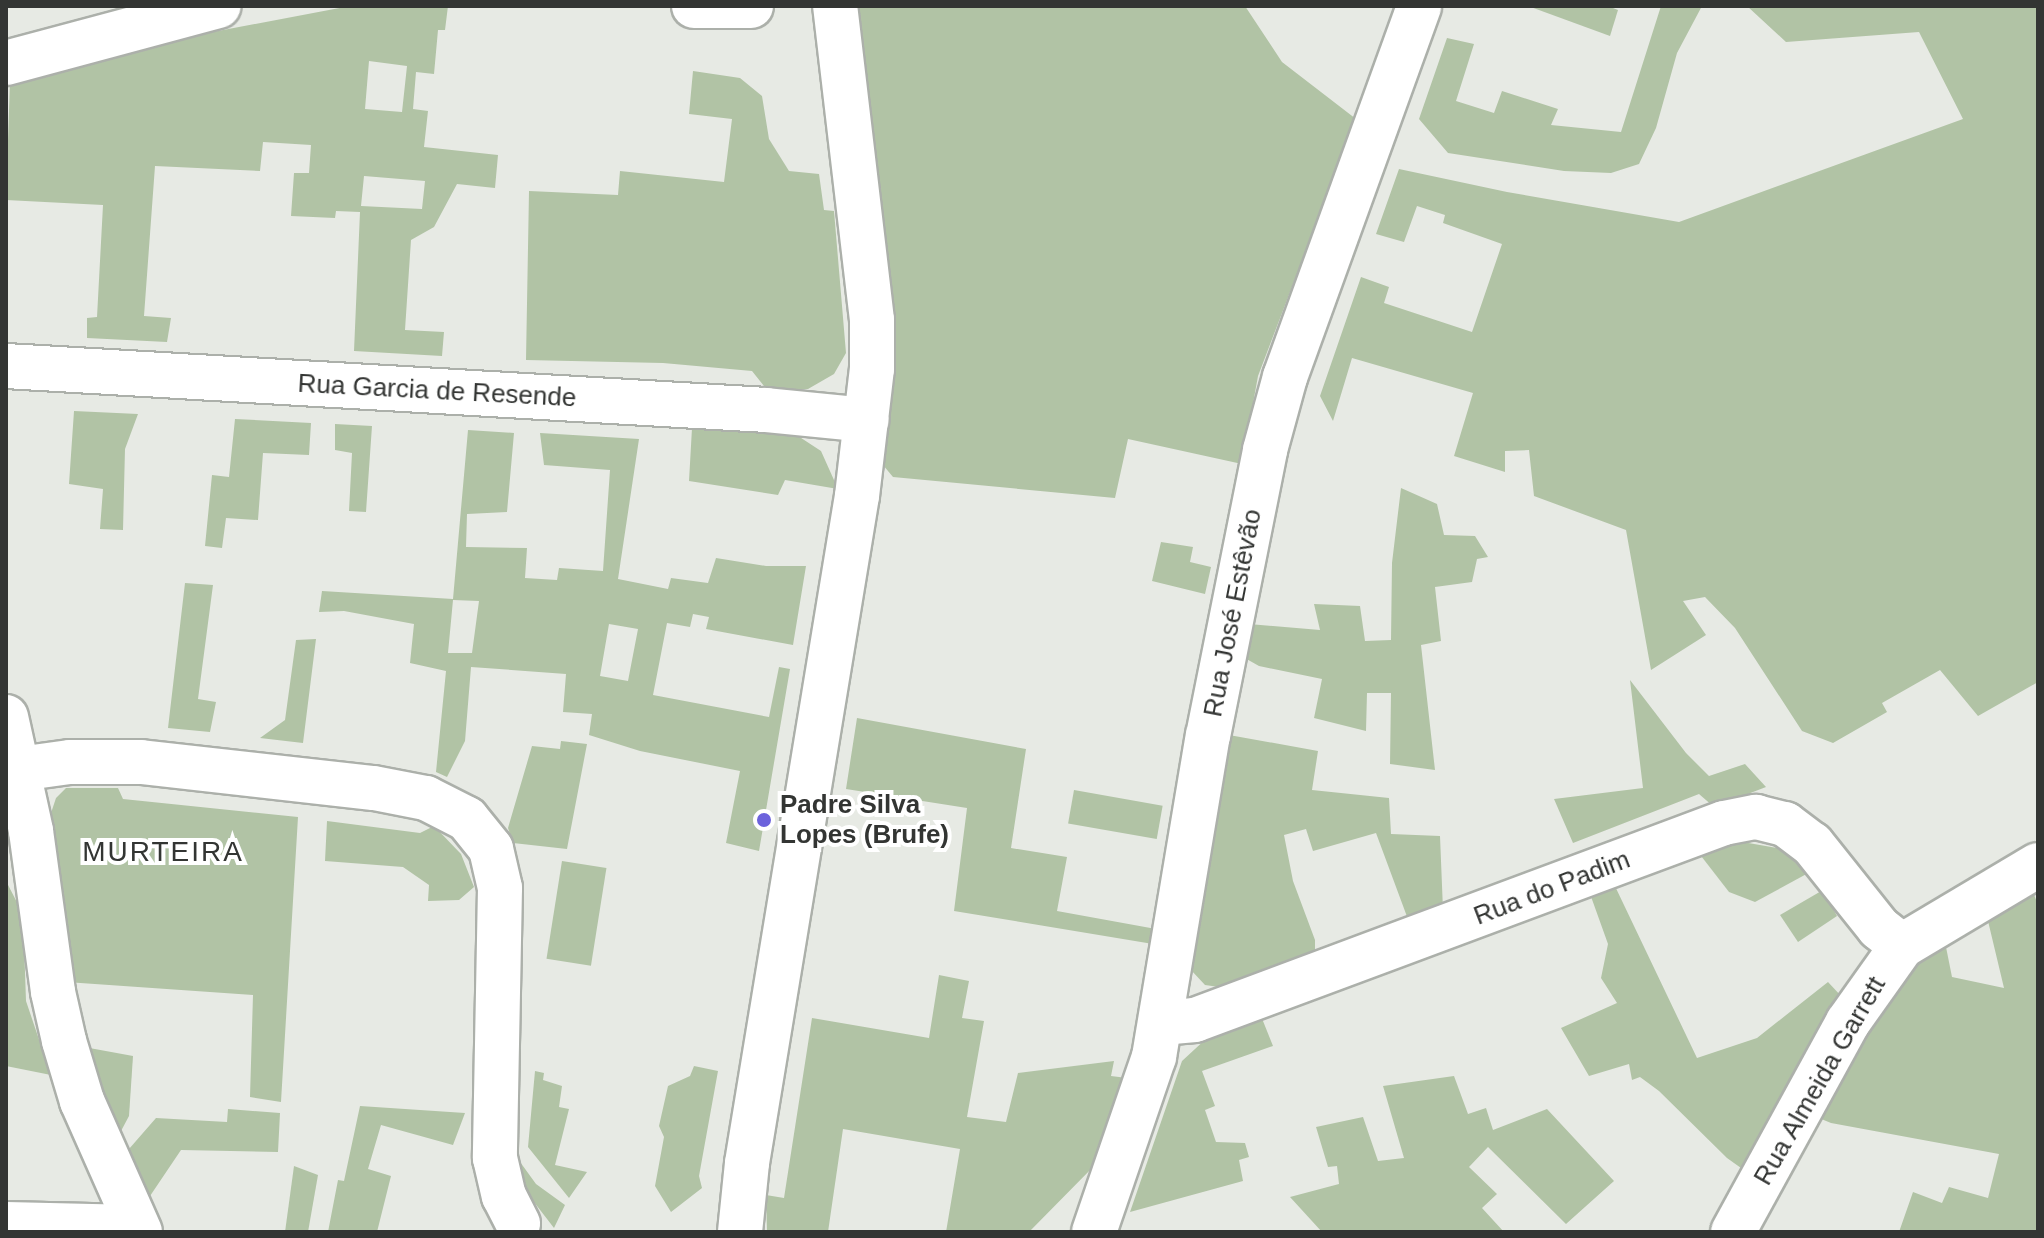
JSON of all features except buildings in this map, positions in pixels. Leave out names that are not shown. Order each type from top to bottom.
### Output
[{"type":"street","points":[[6,63],[219,6]]},
{"type":"street","points":[[694,6],[751,6]]},
{"type":"street","points":[[740,1232],[747,1163],[867,420],[872,320],[835,6]]},
{"type":"street","name":"Rua José Estêvão","points":[[1094,1232],[1139,1107],[1161,1023],[1208,736],[1265,450],[1285,377],[1419,6]]},
{"type":"street","name":"Rua Garcia de Resende","points":[[6,366],[766,410],[867,420]]},
{"type":"street","points":[[6,717],[19,769],[53,992],[64,1041],[82,1101],[138,1229],[6,1224]]},
{"type":"street","points":[[19,769],[70,762],[156,764],[374,788],[426,798],[467,819],[491,849],[500,888],[495,1158],[504,1196],[518,1229]]},
{"type":"street","name":"Rua do Padim","points":[[1161,1023],[1195,1020],[1268,995],[1724,823],[1756,817],[1785,824],[1812,844],[1879,928],[1902,946]]},
{"type":"street","name":"Rua Almeida Garrett","points":[[1733,1232],[1848,1022],[1902,946],[2038,865]]},
{"type":"green space","points":[[350,6],[448,6],[445,30],[438,30],[434,74],[416,72],[413,109],[428,111],[424,147],[498,155],[495,188],[457,184],[434,227],[411,240],[405,330],[444,332],[442,356],[354,351],[360,212],[336,211],[335,218],[291,216],[294,173],[309,173],[311,145],[263,142],[260,171],[155,166],[144,316],[171,318],[167,342],[87,338],[87,318],[97,317],[103,205],[6,200],[10,81],[139,46]],"holes":[[[369,61],[407,66],[402,112],[365,109]],[[364,176],[425,181],[422,209],[361,206]]]},
{"type":"green space","points":[[859,6],[1245,6],[1282,62],[1356,119],[1258,376],[1242,464],[1128,439],[1115,498],[893,477],[883,465],[896,325]]},
{"type":"green space","points":[[1528,6],[1608,6],[1618,10],[1610,36]]},
{"type":"green space","points":[[1661,6],[1702,6],[1677,53],[1656,128],[1639,164],[1611,173],[1564,171],[1448,153],[1419,119],[1447,38],[1474,44],[1456,101],[1494,113],[1502,91],[1558,109],[1551,125],[1621,132]]},
{"type":"green space","points":[[1747,6],[2038,6],[2038,682],[1978,716],[1940,670],[1882,703],[1887,712],[1833,743],[1802,731],[1735,628],[1705,597],[1683,601],[1706,635],[1651,670],[1626,530],[1534,496],[1529,450],[1505,451],[1505,472],[1454,456],[1473,393],[1352,358],[1333,421],[1320,396],[1361,277],[1389,287],[1384,303],[1472,332],[1502,244],[1443,223],[1445,215],[1417,206],[1404,242],[1376,234],[1399,169],[1507,192],[1679,222],[1963,119],[1919,32],[1786,42]]},
{"type":"green space","points":[[693,71],[740,78],[762,96],[769,139],[789,171],[819,174],[824,210],[834,211],[846,353],[834,374],[808,389],[768,391],[752,371],[663,363],[526,360],[529,191],[618,195],[620,171],[724,182],[732,119],[689,114]]},
{"type":"green space","points":[[74,411],[138,414],[125,449],[123,530],[100,529],[103,489],[69,484]]},
{"type":"green space","points":[[235,419],[311,423],[309,455],[263,453],[258,520],[226,518],[222,548],[205,546],[212,475],[229,477]]},
{"type":"green space","points":[[335,424],[372,426],[366,512],[349,511],[352,453],[335,450]]},
{"type":"green space","points":[[692,428],[795,434],[821,451],[838,489],[785,480],[778,495],[689,481]]},
{"type":"green space","points":[[468,430],[514,433],[507,512],[467,514],[466,547],[527,548],[525,578],[557,580],[559,568],[603,571],[610,470],[544,465],[540,433],[639,439],[618,579],[668,589],[671,578],[708,583],[716,558],[766,566],[806,566],[793,645],[706,629],[709,617],[693,614],[690,627],[667,623],[653,695],[769,717],[779,667],[790,669],[759,851],[726,843],[740,771],[640,751],[589,735],[592,714],[563,712],[566,674],[471,667],[465,741],[447,777],[436,772],[446,671],[410,663],[414,624],[344,611],[319,612],[322,591],[453,599]],"holes":[[[453,600],[479,601],[472,653],[448,653]],[[609,624],[638,629],[628,681],[600,676]]]},
{"type":"green space","points":[[1401,488],[1437,504],[1444,535],[1475,536],[1488,557],[1477,559],[1472,582],[1435,587],[1441,641],[1421,645],[1435,770],[1390,764],[1391,693],[1367,693],[1366,731],[1314,718],[1322,679],[1259,666],[1243,657],[1249,624],[1320,630],[1314,604],[1360,606],[1365,641],[1391,640],[1392,563]]},
{"type":"green space","points":[[1161,542],[1193,547],[1190,562],[1211,567],[1205,594],[1152,581]]},
{"type":"green space","points":[[185,583],[213,585],[198,699],[216,702],[210,732],[168,728]]},
{"type":"green space","points":[[316,639],[303,743],[260,738],[285,720],[296,640]]},
{"type":"green space","points":[[1630,680],[1686,753],[1709,776],[1745,764],[1766,787],[1714,807],[1699,794],[1573,843],[1554,799],[1643,788]]},
{"type":"green space","points":[[857,718],[1026,749],[1011,848],[1067,857],[1057,911],[1156,929],[1153,944],[954,911],[967,808],[846,789]]},
{"type":"green space","points":[[1229,735],[1318,751],[1312,790],[1389,798],[1391,834],[1440,836],[1443,910],[1409,922],[1376,833],[1313,851],[1306,829],[1284,835],[1293,881],[1315,940],[1315,959],[1226,988],[1205,985],[1191,970],[1191,937]]},
{"type":"green space","points":[[561,741],[587,744],[567,849],[513,843],[508,828],[532,746],[560,749]]},
{"type":"green space","points":[[66,788],[118,788],[123,799],[298,817],[281,1102],[250,1097],[253,995],[66,982],[48,822],[56,798]]},
{"type":"green space","points":[[1074,790],[1163,806],[1157,839],[1068,823]]},
{"type":"green space","points":[[327,821],[420,833],[434,826],[461,854],[474,887],[459,900],[428,901],[429,885],[403,867],[325,861]]},
{"type":"green space","points":[[1737,841],[1777,848],[1812,871],[1755,902],[1729,892],[1698,852]]},
{"type":"green space","points":[[562,861],[606,868],[591,966],[547,959]]},
{"type":"green space","points":[[6,881],[23,914],[26,1001],[51,1075],[6,1066]]},
{"type":"green space","points":[[1613,882],[1697,1058],[1757,1038],[1828,982],[1842,997],[1748,1173],[1727,1158],[1659,1091],[1640,1077],[1632,1080],[1629,1064],[1589,1076],[1561,1028],[1617,1003],[1601,978],[1608,944],[1589,891]]},
{"type":"green space","points":[[1823,890],[1837,916],[1798,942],[1780,915]]},
{"type":"green space","points":[[2033,892],[2038,905],[2038,1232],[1899,1232],[1913,1192],[1942,1203],[1949,1187],[1988,1198],[1999,1154],[1831,1123],[1814,1116],[1916,958],[1945,942],[1952,977],[2004,988],[1988,921]]},
{"type":"green space","points":[[939,975],[969,981],[962,1018],[984,1021],[967,1117],[1006,1122],[1018,1073],[1114,1061],[1111,1076],[1127,1078],[1096,1164],[1029,1232],[946,1232],[960,1149],[843,1129],[828,1232],[767,1232],[766,1195],[784,1198],[812,1018],[929,1038]]},
{"type":"green space","points":[[1261,1016],[1273,1046],[1202,1071],[1215,1106],[1205,1110],[1216,1142],[1245,1143],[1249,1157],[1239,1160],[1243,1181],[1130,1212],[1182,1061],[1208,1037]]},
{"type":"green space","points":[[84,1047],[133,1056],[129,1116],[121,1131]]},
{"type":"green space","points":[[694,1066],[718,1071],[699,1176],[702,1188],[671,1212],[655,1186],[664,1137],[659,1126],[668,1086],[690,1076]]},
{"type":"green space","points":[[535,1071],[544,1073],[543,1080],[562,1086],[559,1107],[569,1109],[555,1165],[587,1172],[569,1198],[528,1147]]},
{"type":"green space","points":[[1454,1076],[1468,1114],[1486,1108],[1493,1130],[1547,1109],[1614,1181],[1566,1224],[1488,1147],[1469,1167],[1497,1194],[1482,1208],[1504,1232],[1322,1232],[1290,1197],[1339,1184],[1337,1166],[1328,1167],[1316,1127],[1363,1117],[1378,1161],[1404,1158],[1383,1086]]},
{"type":"green space","points":[[360,1106],[465,1113],[453,1145],[381,1125],[368,1169],[391,1176],[377,1232],[328,1232],[338,1180],[344,1181]]},
{"type":"green space","points":[[228,1109],[280,1113],[278,1152],[181,1150],[150,1196],[129,1149],[156,1118],[227,1122]]},
{"type":"green space","points":[[515,1155],[536,1184],[565,1205],[554,1228],[527,1193]]},
{"type":"green space","points":[[294,1166],[318,1175],[308,1232],[285,1232]]},
{"type":"place","name":"Padre Silva Lopes (Brufe)","points":[[764,820]]},
{"type":"district","name":"MURTEIRA","points":[[163,852]]}]
